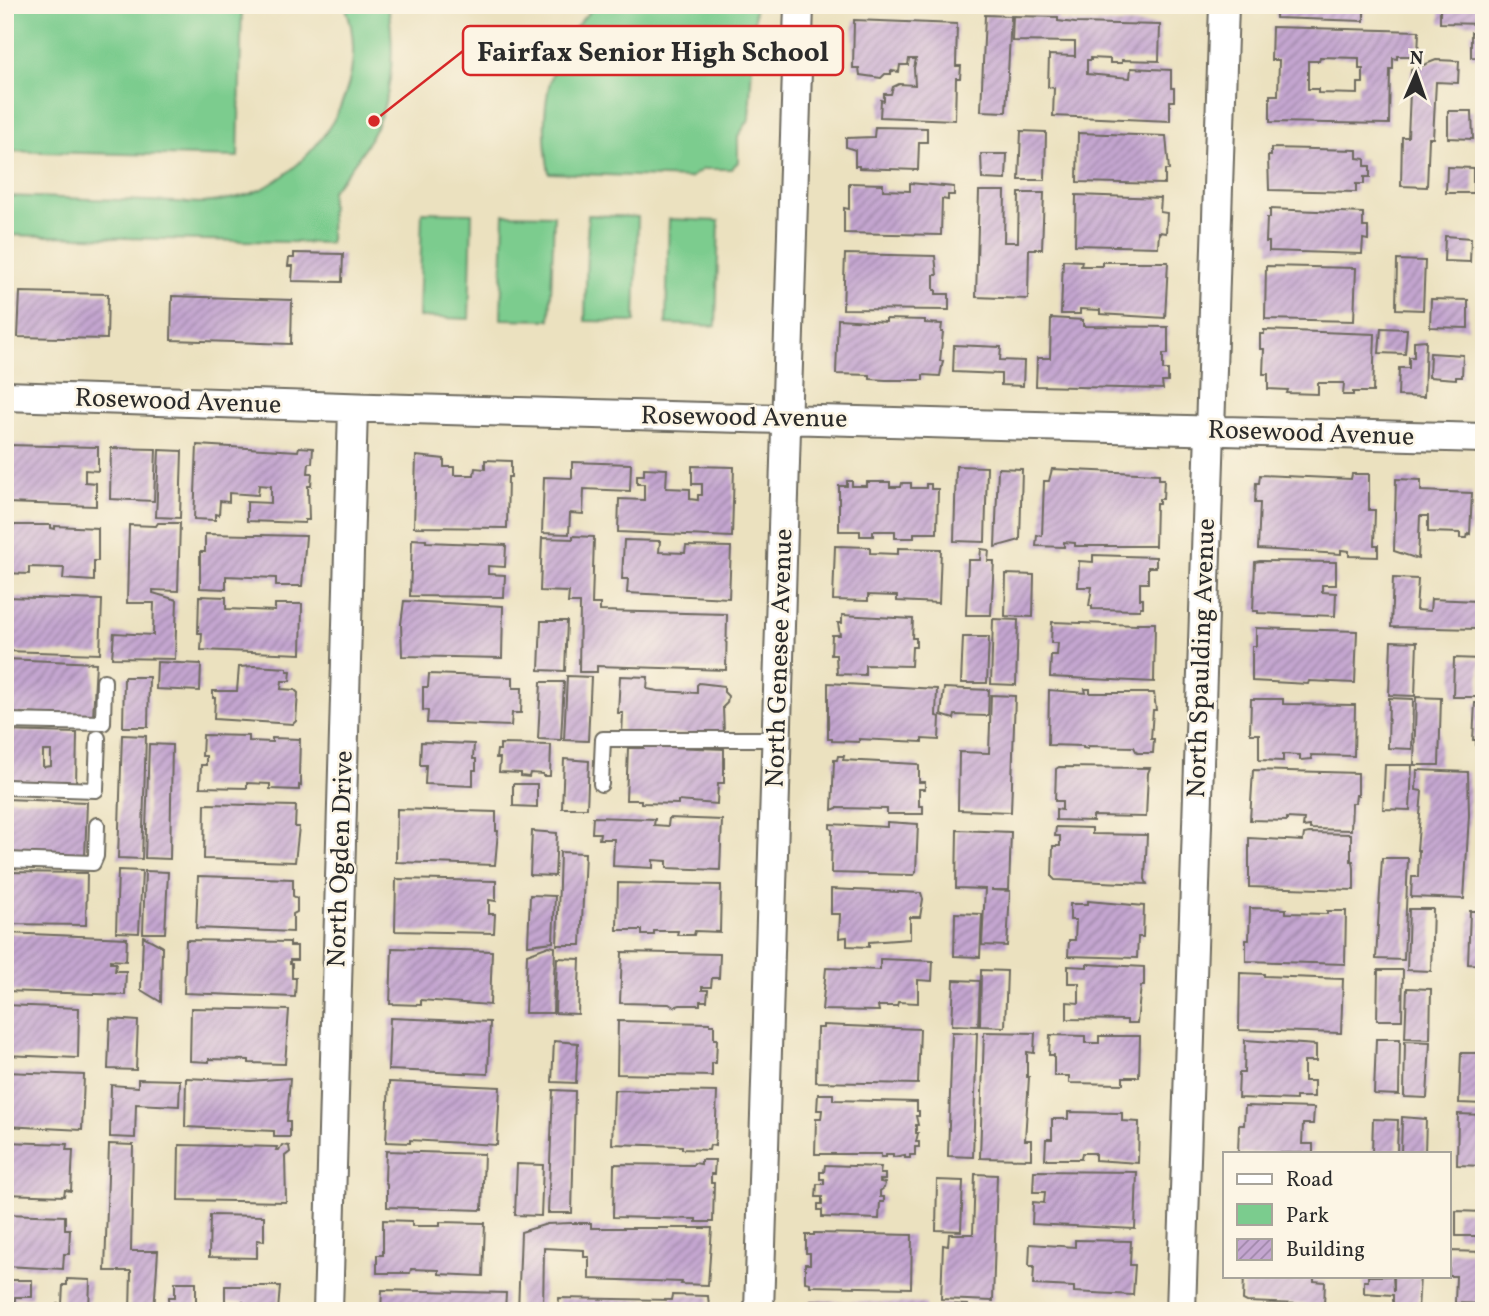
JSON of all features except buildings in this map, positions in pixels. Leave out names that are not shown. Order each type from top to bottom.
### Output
[{"type":"street","name":"North Genesee Avenue","points":[[759,1311],[799,5]]},
{"type":"street","name":"North Spaulding Avenue","points":[[1181,1311],[1224,5]]},
{"type":"street","name":"Rosewood Avenue","points":[[5,396],[353,408],[1484,438]]},
{"type":"street","name":"North Ogden Drive","points":[[328,1311],[353,408]]},
{"type":"lane","points":[[5,721],[103,723],[104,681]]},
{"type":"lane","points":[[5,788],[96,790],[98,738]]},
{"type":"lane","points":[[601,784],[603,739],[778,739]]},
{"type":"lane","points":[[5,860],[93,863],[96,856],[97,825]]},
{"type":"green space","points":[[5,5],[242,5],[238,157],[5,151]]},
{"type":"green space","points":[[345,5],[388,5],[392,59],[384,105],[376,127],[349,170],[331,191],[330,243],[5,235],[5,196],[204,203],[228,199],[266,187],[308,154],[339,110],[353,59],[352,32]]},
{"type":"green space","points":[[597,5],[755,5],[749,120],[738,136],[738,162],[731,169],[703,169],[690,178],[549,173],[545,127],[550,81],[567,40]]},
{"type":"green space","points":[[422,212],[472,213],[469,319],[419,317]]},
{"type":"green space","points":[[504,214],[554,215],[550,320],[501,319]]},
{"type":"green space","points":[[588,215],[638,217],[635,322],[585,321]]},
{"type":"green space","points":[[669,219],[719,221],[716,326],[666,324]]},
{"type":"place","name":"Fairfax Senior High School","points":[[374,121]]}]
